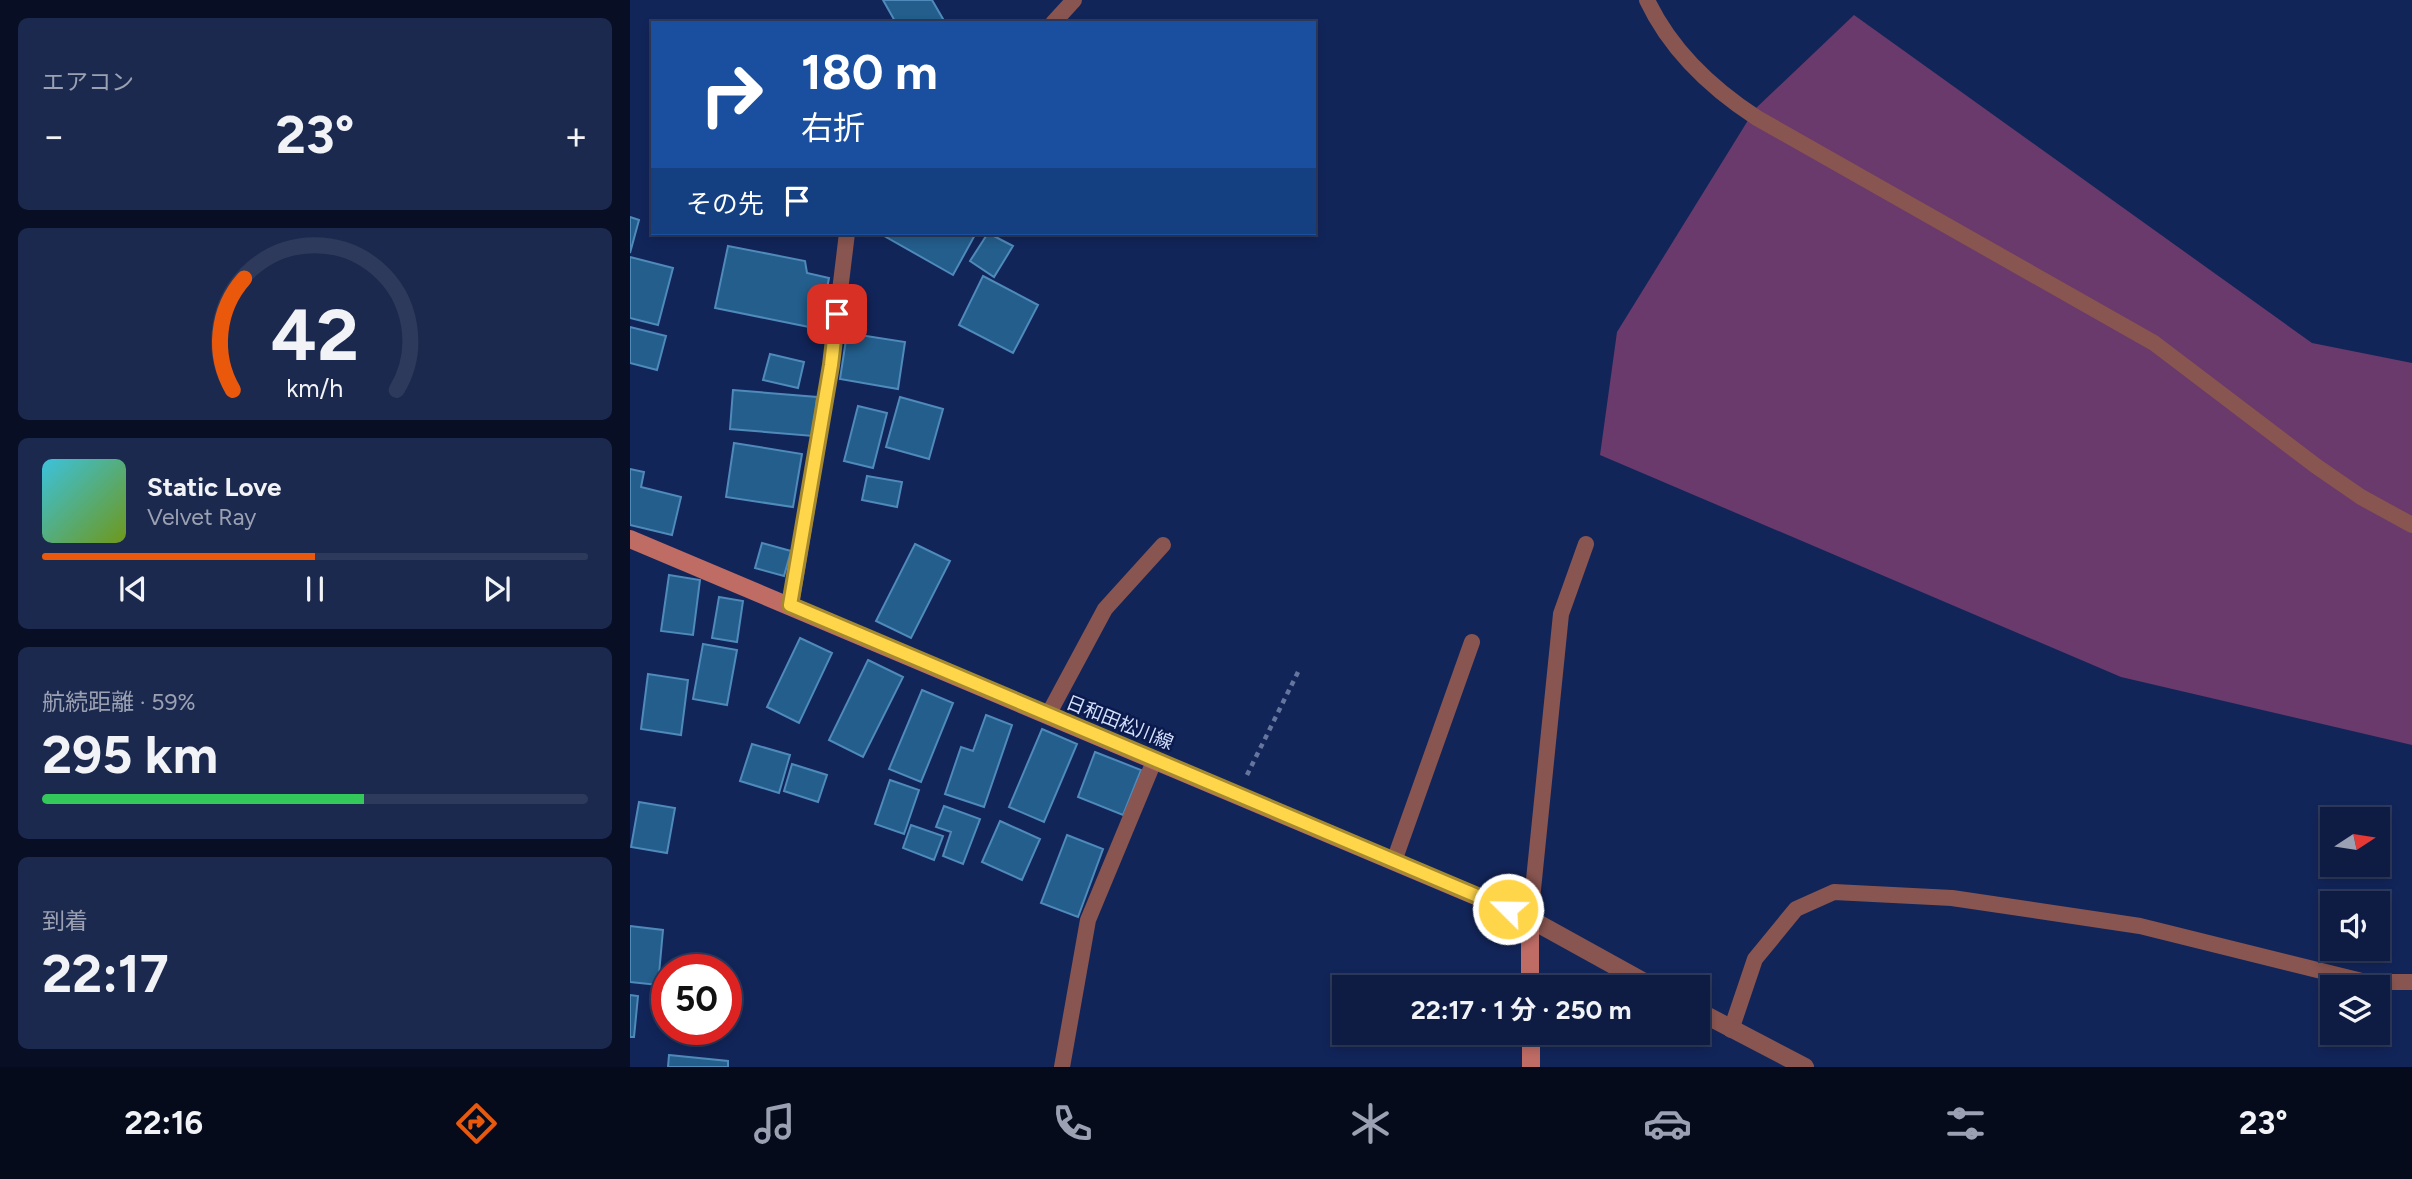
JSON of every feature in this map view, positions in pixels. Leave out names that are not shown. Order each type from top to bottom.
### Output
[{"type":"main road","name":"日和田松川線","points":[[630,539],[1530,919]]},
{"type":"main road","points":[[1530,919],[1530,975]]},
{"type":"main road","points":[[1531,1045],[1531,1067]]},
{"type":"street","points":[[1530,919],[1631,975]]},
{"type":"street","points":[[1710,1018],[1805,1067]]},
{"type":"lane","points":[[1055,21],[1074,0]]},
{"type":"lane","points":[[1647,0],[1688,63],[1718,93],[1757,118],[2154,343],[2316,466],[2361,497],[2412,525]]},
{"type":"lane","points":[[790,605],[831,365],[847,235]]},
{"type":"lane","points":[[1530,919],[1561,614],[1586,544]]},
{"type":"lane","points":[[1048,715],[1105,609],[1163,545]]},
{"type":"lane","points":[[1394,861],[1472,642]]},
{"type":"lane","points":[[1062,1067],[1088,920],[1155,759]]},
{"type":"lane","points":[[1731,1030],[1755,960],[1796,909],[1834,892],[1952,898],[2126,924],[2366,982],[2412,982]]},
{"type":"path","points":[[1237,794],[1298,672]]},
{"type":"shaded area","points":[[1854,15],[2312,343],[2412,363],[2412,745],[2121,677],[1600,455],[1617,332],[1755,109]]},
{"type":"building","points":[[883,0],[932,0],[943,19],[940,21],[895,21]]},
{"type":"building","points":[[630,217],[639,220],[630,253]]},
{"type":"building","points":[[883,235],[975,235],[953,275]]},
{"type":"building","points":[[987,235],[1013,246],[994,277],[970,261]]},
{"type":"building","points":[[728,246],[805,261],[807,273],[829,278],[819,329],[715,308]]},
{"type":"building","points":[[630,257],[673,268],[658,325],[630,318]]},
{"type":"building","points":[[983,276],[1038,305],[1013,353],[959,325]]},
{"type":"building","points":[[630,327],[666,336],[657,370],[630,363]]},
{"type":"building","points":[[847,333],[905,342],[898,389],[840,379]]},
{"type":"building","points":[[770,354],[804,362],[798,388],[763,380]]},
{"type":"building","points":[[733,390],[817,397],[813,436],[730,429]]},
{"type":"building","points":[[900,397],[943,409],[929,459],[886,447]]},
{"type":"building","points":[[858,406],[887,413],[873,468],[844,461]]},
{"type":"building","points":[[734,443],[802,454],[793,507],[726,497]]},
{"type":"building","points":[[630,469],[644,472],[641,487],[681,497],[672,535],[630,525]]},
{"type":"building","points":[[867,476],[902,482],[897,507],[862,500]]},
{"type":"building","points":[[762,543],[791,551],[784,576],[755,568]]},
{"type":"building","points":[[915,544],[950,561],[911,638],[876,621]]},
{"type":"building","points":[[669,575],[700,580],[693,635],[661,631]]},
{"type":"building","points":[[719,597],[743,601],[737,642],[712,638]]},
{"type":"building","points":[[800,638],[832,653],[799,723],[767,707]]},
{"type":"building","points":[[703,644],[737,650],[727,705],[693,699]]},
{"type":"building","points":[[868,660],[903,677],[863,757],[829,740]]},
{"type":"building","points":[[648,674],[688,680],[681,735],[641,729]]},
{"type":"building","points":[[922,690],[953,703],[921,782],[889,769]]},
{"type":"building","points":[[986,715],[1012,725],[984,807],[945,794],[961,747],[973,751]]},
{"type":"building","points":[[1042,729],[1077,744],[1044,822],[1009,807]]},
{"type":"building","points":[[752,744],[790,755],[779,793],[740,781]]},
{"type":"building","points":[[1095,752],[1141,770],[1123,815],[1078,797]]},
{"type":"building","points":[[792,764],[827,775],[818,802],[784,791]]},
{"type":"building","points":[[890,780],[919,790],[904,834],[875,824]]},
{"type":"building","points":[[639,802],[675,808],[667,853],[631,847]]},
{"type":"building","points":[[944,806],[980,819],[963,864],[943,856],[951,832],[936,827]]},
{"type":"building","points":[[1000,821],[1040,839],[1022,880],[982,862]]},
{"type":"building","points":[[911,825],[943,836],[934,860],[903,848]]},
{"type":"building","points":[[1067,835],[1103,849],[1078,917],[1041,903]]},
{"type":"building","points":[[630,926],[663,930],[661,954],[651,954],[651,984],[630,982]]},
{"type":"building","points":[[630,995],[638,996],[634,1037],[630,1037]]},
{"type":"building","points":[[669,1055],[728,1061],[728,1067],[668,1067]]},
{"type":"route","points":[[837,314],[831,365],[790,605],[1508,909]]}]
